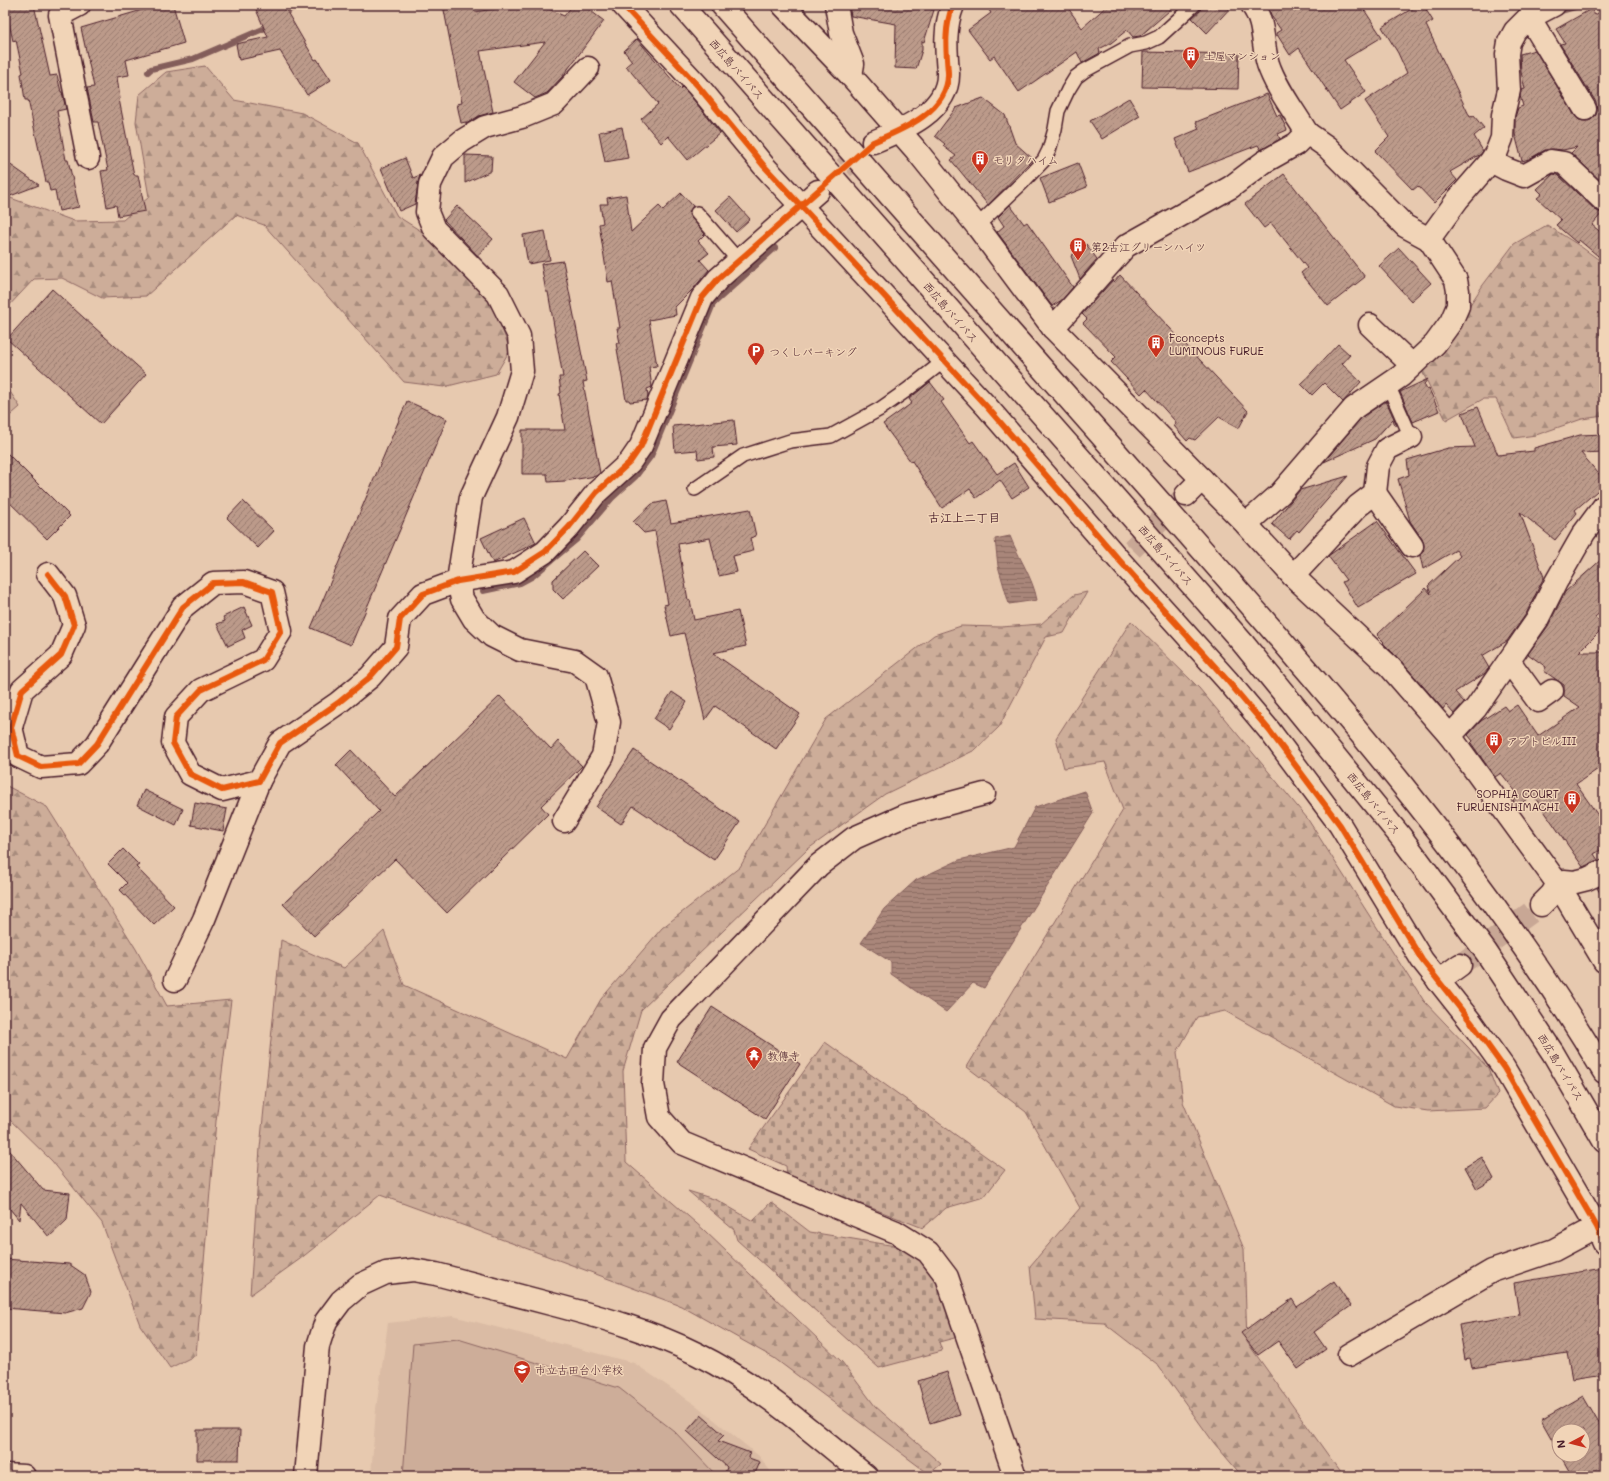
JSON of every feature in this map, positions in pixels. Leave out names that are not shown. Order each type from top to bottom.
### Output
[{"type":"main road","points":[[79,5],[60,15],[88,158]]},
{"type":"main road","points":[[623,5],[698,86],[764,166],[1126,555],[1269,730],[1306,777],[1340,825],[1422,960],[1471,1022],[1504,1068],[1600,1235],[1492,1271],[1349,1355]]},
{"type":"main road","name":"西広島バイパス","points":[[681,5],[1242,642],[1402,837],[1486,952],[1553,1053],[1604,1141]]},
{"type":"main road","points":[[722,5],[1273,630],[1428,816],[1524,948],[1587,1043],[1604,1072]]},
{"type":"main road","points":[[783,5],[851,76],[900,131],[977,226],[1053,328],[1246,524],[1294,576],[1390,667],[1450,736],[1558,884],[1604,961]]},
{"type":"main road","points":[[836,5],[841,32],[853,64],[851,76]]},
{"type":"main road","points":[[873,142],[914,124],[934,107],[942,96],[948,83],[946,28],[953,5]]},
{"type":"main road","points":[[1246,524],[1280,494],[1354,408],[1401,376],[1435,344],[1451,322],[1458,306],[1456,280],[1429,239],[1405,226],[1327,147],[1307,133],[1273,76],[1268,63],[1260,19],[1252,5]]},
{"type":"main road","points":[[1429,239],[1458,199],[1491,161],[1502,138],[1503,115],[1509,90],[1507,48],[1515,31],[1529,17],[1554,5]]},
{"type":"main road","points":[[1529,17],[1585,109]]},
{"type":"main road","points":[[564,821],[602,756],[609,722],[596,676],[575,660],[520,650],[492,636],[474,619],[462,599],[458,581],[471,497],[508,417],[522,371],[519,336],[498,294],[434,229],[427,212],[430,184],[443,157],[462,141],[485,128],[522,117],[554,104],[588,68]]},
{"type":"main road","points":[[1053,328],[1126,246],[1230,187],[1264,162],[1296,144],[1307,133]]},
{"type":"main road","points":[[1491,161],[1524,176],[1551,161],[1564,163],[1604,201]]},
{"type":"main road","points":[[175,980],[204,919],[259,781],[280,743],[338,703],[370,677],[396,647],[400,619],[422,594],[458,581],[514,572],[545,552],[569,527],[597,492],[630,462],[641,446],[702,298],[718,279],[818,191]]},
{"type":"main road","points":[[1370,325],[1412,365]]},
{"type":"main road","points":[[1411,437],[1387,449],[1378,466],[1375,493],[1412,546]]},
{"type":"main road","points":[[1186,495],[1202,479]]},
{"type":"main road","points":[[1294,576],[1358,506],[1375,493]]},
{"type":"main road","points":[[1450,736],[1476,708],[1537,620],[1556,582],[1584,533],[1604,506]]},
{"type":"main road","points":[[48,574],[65,596],[74,625],[61,655],[22,690],[10,727],[18,756],[42,767],[78,764],[97,744],[183,607],[213,583],[244,582],[272,592],[281,631],[263,660],[201,690],[176,717],[173,743],[190,774],[222,790],[259,781]]},
{"type":"main road","points":[[1509,661],[1538,701],[1552,691]]},
{"type":"main road","points":[[984,794],[906,815],[854,838],[819,865],[671,1019],[655,1048],[653,1084],[659,1117],[682,1143],[896,1232],[928,1252],[947,1277],[1015,1476]]},
{"type":"main road","points":[[1541,905],[1552,894],[1558,884],[1564,881],[1575,882],[1587,879],[1604,871]]},
{"type":"main road","points":[[1438,981],[1460,965]]},
{"type":"main road","points":[[306,1476],[318,1346],[326,1321],[341,1301],[360,1285],[386,1273],[413,1270],[436,1274],[601,1317],[647,1332],[696,1354],[728,1371],[762,1393],[866,1476]]},
{"type":"main road","points":[[5,1475],[24,1476]]},
{"type":"lane","points":[[977,226],[1044,160],[1055,128],[1058,110],[1076,77],[1084,71],[1130,46],[1159,37],[1194,5]]},
{"type":"lane","points":[[697,214],[739,261]]},
{"type":"lane","points":[[695,489],[743,456],[790,441],[831,436],[880,409],[907,390],[944,360]]},
{"type":"lane","points":[[1388,385],[1411,437]]},
{"type":"shaded area","points":[[1010,536],[1029,576],[1037,600],[1009,604],[998,566],[995,539]]},
{"type":"shaded area","points":[[1085,791],[1093,813],[984,988],[973,983],[946,1012],[891,974],[891,962],[861,943],[884,909],[916,880],[959,860],[1014,847],[1035,807]]},
{"type":"shaded area","name":"市立古田台小学校","points":[[453,1316],[634,1363],[697,1406],[759,1456],[774,1476],[371,1476],[376,1409],[388,1323]]},
{"type":"green space","points":[[205,66],[234,100],[302,113],[358,143],[397,216],[424,233],[494,307],[510,350],[496,374],[444,387],[404,382],[264,225],[236,215],[146,296],[102,298],[62,278],[34,279],[5,310],[5,196],[74,221],[123,220],[149,197],[136,122],[139,95],[166,72]]},
{"type":"green space","points":[[1547,225],[1602,262],[1604,261],[1604,416],[1582,419],[1536,435],[1514,438],[1496,399],[1483,399],[1446,420],[1421,369],[1460,320],[1483,285],[1514,244]]},
{"type":"green space","points":[[5,384],[20,407],[5,420]]},
{"type":"green space","points":[[1087,592],[1064,633],[1046,637],[999,727],[975,750],[885,794],[808,849],[641,1010],[623,1071],[626,1162],[704,1230],[842,1362],[875,1406],[941,1464],[929,1474],[774,1358],[681,1306],[380,1195],[300,1259],[250,1295],[260,1148],[281,940],[344,968],[384,931],[404,985],[567,1059],[601,999],[662,928],[740,867],[826,719],[934,635],[961,626],[1001,627],[1041,624],[1074,595]]},
{"type":"green space","points":[[1131,621],[1199,688],[1307,818],[1424,1001],[1488,1068],[1498,1094],[1485,1108],[1428,1111],[1394,1106],[1225,1011],[1197,1017],[1177,1052],[1183,1102],[1244,1249],[1247,1342],[1343,1476],[1242,1476],[1214,1443],[1157,1364],[1104,1323],[1035,1319],[1030,1266],[1080,1208],[1026,1112],[967,1067],[1123,810],[1105,762],[1064,768],[1056,738]]},
{"type":"green space","points":[[5,785],[47,807],[136,949],[167,1006],[231,1000],[216,1121],[196,1355],[170,1368],[140,1325],[102,1223],[52,1161],[5,1115]]},
{"type":"green space","points":[[825,1042],[1005,1170],[984,1197],[946,1208],[923,1228],[787,1175],[786,1166],[748,1149]]},
{"type":"green space","points":[[688,1191],[717,1200],[753,1221],[771,1202],[810,1232],[896,1246],[927,1260],[962,1336],[939,1342],[942,1351],[879,1368],[737,1240],[734,1230]]},
{"type":"green space","name":"市立古田台小学校","points":[[458,1339],[619,1388],[674,1431],[715,1474],[714,1476],[403,1476],[413,1344]]},
{"type":"building","points":[[5,5],[34,5],[50,76],[57,75],[66,109],[57,111],[66,160],[68,160],[79,207],[59,211],[55,190],[50,191],[48,182],[46,182],[28,100],[25,100],[21,74],[23,73],[16,40],[13,41]]},
{"type":"building","points":[[159,5],[173,5],[184,43],[126,60],[129,75],[117,77],[119,99],[134,175],[138,175],[145,211],[118,216],[116,205],[107,207],[101,171],[108,170],[98,122],[94,122],[87,88],[94,87],[81,28]]},
{"type":"building","points":[[254,5],[283,5],[315,60],[317,59],[331,80],[307,95],[280,51],[239,60],[236,44],[268,37]]},
{"type":"building","points":[[443,5],[461,5],[462,10],[474,6],[475,12],[518,5],[540,5],[564,16],[573,5],[583,5],[604,21],[562,77],[547,93],[535,98],[514,82],[545,42],[480,51],[493,112],[479,116],[466,124],[466,122],[461,123],[457,104],[462,103]]},
{"type":"building","points":[[849,5],[918,5],[934,10],[924,42],[922,41],[922,50],[916,69],[895,68],[896,24],[851,16]]},
{"type":"building","points":[[985,5],[1066,5],[1082,28],[1108,5],[1176,5],[1140,36],[1133,37],[1127,30],[1111,43],[1099,49],[1100,53],[1082,63],[1077,52],[1019,92],[994,56],[990,59],[968,30],[991,13]]},
{"type":"building","points":[[1202,5],[1233,5],[1207,33],[1192,18],[1200,11]]},
{"type":"building","points":[[1267,5],[1361,5],[1382,37],[1344,60],[1366,92],[1340,110],[1299,48],[1290,55],[1276,33],[1281,30],[1272,17]]},
{"type":"building","points":[[1418,5],[1423,5],[1433,21],[1426,25],[1470,117],[1474,116],[1484,128],[1474,136],[1483,151],[1481,154],[1450,172],[1457,180],[1434,203],[1418,186],[1413,190],[1375,151],[1389,137],[1365,101],[1407,73],[1398,53],[1382,27]]},
{"type":"building","points":[[1591,9],[1595,15],[1604,9],[1604,184],[1571,153],[1577,147],[1563,150],[1545,150],[1529,159],[1522,161],[1515,134],[1515,117],[1518,108],[1523,106],[1520,96],[1521,90],[1525,89],[1521,72],[1520,54],[1535,50],[1575,116],[1579,120],[1586,121],[1591,120],[1596,115],[1596,102],[1560,44],[1565,43],[1556,29]]},
{"type":"building","points":[[637,39],[680,89],[682,87],[689,94],[720,133],[688,160],[668,136],[661,143],[641,119],[658,104],[626,66],[632,61],[624,51]]},
{"type":"building","name":"土屋マンション","points":[[1143,52],[1239,54],[1238,89],[1142,87]]},
{"type":"building","points":[[1267,94],[1277,116],[1280,115],[1287,130],[1278,134],[1280,139],[1261,150],[1258,145],[1188,172],[1175,139],[1199,129],[1196,122]]},
{"type":"building","points":[[983,98],[1005,115],[1015,143],[1033,159],[988,205],[951,160],[956,156],[943,146],[945,144],[935,136],[956,108]]},
{"type":"building","points":[[1129,98],[1140,116],[1102,139],[1090,121]]},
{"type":"building","points":[[622,127],[628,158],[605,162],[599,132]]},
{"type":"building","points":[[465,155],[492,156],[491,171],[465,183]]},
{"type":"building","points":[[405,158],[413,178],[420,175],[415,204],[399,211],[381,168]]},
{"type":"building","points":[[5,161],[39,185],[5,198]]},
{"type":"building","points":[[1078,163],[1087,187],[1049,202],[1040,178]]},
{"type":"building","points":[[1284,174],[1365,277],[1328,306],[1301,273],[1307,268],[1271,223],[1264,228],[1245,204]]},
{"type":"building","points":[[1553,174],[1558,175],[1595,210],[1602,213],[1592,225],[1604,235],[1604,261],[1579,240],[1577,243],[1556,225],[1561,220],[1537,198],[1542,194],[1537,189]]},
{"type":"building","points":[[681,193],[693,206],[689,215],[705,234],[698,241],[709,253],[700,260],[709,270],[675,307],[676,315],[649,320],[657,366],[649,367],[652,387],[647,389],[647,400],[630,402],[629,400],[626,400],[616,343],[620,343],[617,328],[620,328],[612,281],[608,282],[599,224],[603,223],[600,204],[608,204],[607,198],[626,195],[631,232],[659,206],[663,210]]},
{"type":"building","points":[[730,197],[750,219],[736,232],[716,210]]},
{"type":"building","name":"第2古江グリーンハイツ","points":[[1010,205],[1024,224],[1027,222],[1073,287],[1062,300],[1052,306],[997,232],[1004,226],[998,217]]},
{"type":"building","points":[[457,206],[493,239],[478,256],[444,220]]},
{"type":"building","points":[[545,231],[550,260],[528,264],[523,235]]},
{"type":"building","points":[[1086,244],[1097,259],[1080,279],[1071,256]]},
{"type":"building","points":[[1399,248],[1431,283],[1411,301],[1379,266]]},
{"type":"building","points":[[563,261],[587,381],[583,382],[600,473],[596,476],[548,482],[547,474],[522,474],[522,430],[565,430],[559,394],[561,393],[559,377],[563,377],[548,292],[546,292],[541,264]]},
{"type":"building","name":"Fconcepts LUMINOUS FURUE","points":[[1120,275],[1248,411],[1239,428],[1219,417],[1195,440],[1190,438],[1187,441],[1174,426],[1176,423],[1175,421],[1146,389],[1141,394],[1111,362],[1116,357],[1083,323],[1087,319],[1082,314],[1113,280],[1114,282]]},
{"type":"building","points":[[52,289],[146,374],[101,424],[7,339]]},
{"type":"building","points":[[1338,344],[1350,355],[1342,364],[1361,382],[1343,402],[1324,383],[1312,395],[1301,384]]},
{"type":"building","points":[[1428,379],[1424,384],[1427,390],[1429,389],[1439,411],[1413,422],[1400,392]]},
{"type":"building","points":[[930,382],[944,400],[941,402],[970,443],[973,441],[997,474],[1014,463],[1029,487],[1012,498],[1000,480],[976,498],[970,489],[942,508],[912,461],[911,462],[883,424],[912,403],[909,399]]},
{"type":"building","points":[[407,401],[447,419],[351,645],[311,628]]},
{"type":"building","points":[[1386,401],[1397,425],[1395,426],[1393,419],[1375,439],[1324,462],[1362,417]]},
{"type":"building","points":[[1478,407],[1498,455],[1534,451],[1534,448],[1580,435],[1604,434],[1604,452],[1581,453],[1604,480],[1604,485],[1575,510],[1577,513],[1555,540],[1520,512],[1544,577],[1526,614],[1507,641],[1482,656],[1489,668],[1484,674],[1455,692],[1464,702],[1454,714],[1446,705],[1443,709],[1377,635],[1426,588],[1431,594],[1428,586],[1460,556],[1456,550],[1423,569],[1420,556],[1424,545],[1422,539],[1410,521],[1398,479],[1409,475],[1407,460],[1448,448],[1475,447],[1462,413]]},
{"type":"building","points":[[734,420],[737,445],[713,447],[714,457],[698,459],[697,450],[675,452],[673,426]]},
{"type":"building","points":[[5,451],[70,516],[47,539],[5,498]]},
{"type":"building","points":[[1348,476],[1299,532],[1297,530],[1289,539],[1272,524],[1300,490]]},
{"type":"building","points":[[243,501],[274,531],[258,548],[227,518]]},
{"type":"building","points":[[666,501],[671,523],[750,509],[756,536],[750,538],[753,551],[733,556],[737,572],[719,576],[710,538],[678,544],[688,600],[690,600],[694,620],[738,611],[746,646],[713,653],[800,714],[776,749],[715,706],[705,720],[684,633],[671,636],[664,605],[668,604],[655,531],[644,533],[633,522],[652,504]]},
{"type":"building","points":[[524,518],[536,543],[493,563],[481,538]]},
{"type":"building","points":[[1377,521],[1416,574],[1358,608],[1342,582],[1346,580],[1328,556]]},
{"type":"building","points":[[583,551],[598,566],[563,599],[553,589],[553,580]]},
{"type":"building","points":[[1604,557],[1604,609],[1595,617],[1604,627],[1579,652],[1604,652],[1604,765],[1576,784],[1604,824],[1604,848],[1594,854],[1598,860],[1583,867],[1533,795],[1517,806],[1513,802],[1516,792],[1501,773],[1495,777],[1471,743],[1473,741],[1468,735],[1481,721],[1504,706],[1508,711],[1517,705],[1538,736],[1580,707],[1564,696],[1564,685],[1544,671],[1546,667],[1528,654],[1548,626],[1565,592]]},
{"type":"building","points":[[244,607],[252,625],[242,630],[245,638],[228,646],[217,624],[225,621],[223,617]]},
{"type":"building","points":[[672,692],[687,702],[669,729],[654,719]]},
{"type":"building","points":[[500,696],[551,749],[558,741],[582,766],[541,806],[548,814],[447,913],[395,859],[314,936],[283,904],[379,811],[336,765],[351,750],[395,797]]},
{"type":"building","points":[[634,750],[740,822],[714,860],[633,806],[621,824],[596,807]]},
{"type":"building","points":[[144,790],[183,809],[176,825],[137,805]]},
{"type":"building","points":[[195,803],[227,809],[223,831],[191,825]]},
{"type":"building","points":[[123,849],[139,865],[136,867],[174,906],[154,925],[120,890],[127,883],[108,864]]},
{"type":"building","points":[[1604,885],[1604,899],[1597,888]]},
{"type":"building","points":[[712,1007],[800,1064],[765,1119],[677,1062]]},
{"type":"building","points":[[5,1145],[43,1190],[70,1193],[67,1220],[49,1237],[21,1203],[19,1220],[5,1203]]},
{"type":"building","points":[[1482,1157],[1494,1179],[1477,1189],[1465,1167]]},
{"type":"building","points":[[5,1259],[69,1264],[85,1275],[91,1292],[83,1308],[65,1313],[5,1308]]},
{"type":"building","points":[[1603,1268],[1604,1374],[1572,1379],[1567,1353],[1472,1368],[1470,1359],[1465,1360],[1459,1325],[1519,1315],[1514,1283]]},
{"type":"building","points":[[1334,1281],[1351,1306],[1314,1332],[1326,1349],[1298,1369],[1278,1341],[1258,1355],[1241,1333],[1292,1299],[1297,1307]]},
{"type":"building","points":[[947,1372],[960,1415],[930,1424],[918,1381]]},
{"type":"building","points":[[1583,1396],[1604,1432],[1604,1476],[1573,1476],[1566,1463],[1591,1463],[1591,1423],[1551,1423],[1551,1438],[1541,1420]]},
{"type":"building","points":[[701,1415],[724,1435],[718,1441],[750,1453],[749,1458],[760,1462],[754,1476],[724,1476],[727,1467],[687,1431]]},
{"type":"building","points":[[197,1430],[240,1430],[239,1460],[197,1460]]},
{"type":"waterway","points":[[281,16],[296,5]]},
{"type":"waterway","points":[[1557,12],[1575,7]]},
{"type":"waterway","points":[[148,72],[151,69],[193,59],[263,29],[270,24]]},
{"type":"waterway","points":[[483,591],[520,583],[533,576],[576,540],[612,498],[636,476],[651,456],[713,304],[775,248]]},
{"type":"tunnel","points":[[819,190],[871,144]]},
{"type":"tunnel","points":[[1132,549],[1186,495]]},
{"type":"tunnel","points":[[1460,965],[1541,905]]},
{"type":"cycle path","points":[[623,5],[698,86],[764,166],[987,407],[1120,561],[1227,680],[1269,730],[1340,825],[1422,960],[1471,1022],[1504,1068],[1597,1227],[1604,1243]]},
{"type":"cycle path","points":[[48,574],[65,596],[74,625],[61,655],[22,690],[11,727],[18,756],[41,767],[78,764],[97,744],[183,607],[213,583],[244,582],[272,592],[281,631],[263,660],[201,690],[176,717],[173,743],[190,774],[222,790],[259,781],[280,743],[338,703],[370,677],[396,647],[400,619],[423,594],[458,581],[514,572],[545,552],[569,527],[597,492],[630,462],[641,446],[702,298],[718,279],[873,142],[910,125],[933,108],[941,98],[947,86],[947,30],[953,5]]},
{"type":"place","name":"土屋マンション","points":[[1191,70]]},
{"type":"place","name":"モリタハイム","points":[[980,174]]},
{"type":"place","name":"第2古江グリーンハイツ","points":[[1078,261]]},
{"type":"place","name":"Fconcepts LUMINOUS FURUE","points":[[1156,358]]},
{"type":"place","name":"つくしパーキング","points":[[756,366]]},
{"type":"place","name":"アプトビルIII","points":[[1494,755]]},
{"type":"place","name":"SOPHIA COURT FURUENISHIMACHI","points":[[1572,814]]},
{"type":"place","name":"教傳寺","points":[[754,1070]]},
{"type":"place","name":"市立古田台小学校","points":[[522,1384]]},
{"type":"district","name":"古江上二丁目","points":[[964,517]]}]
